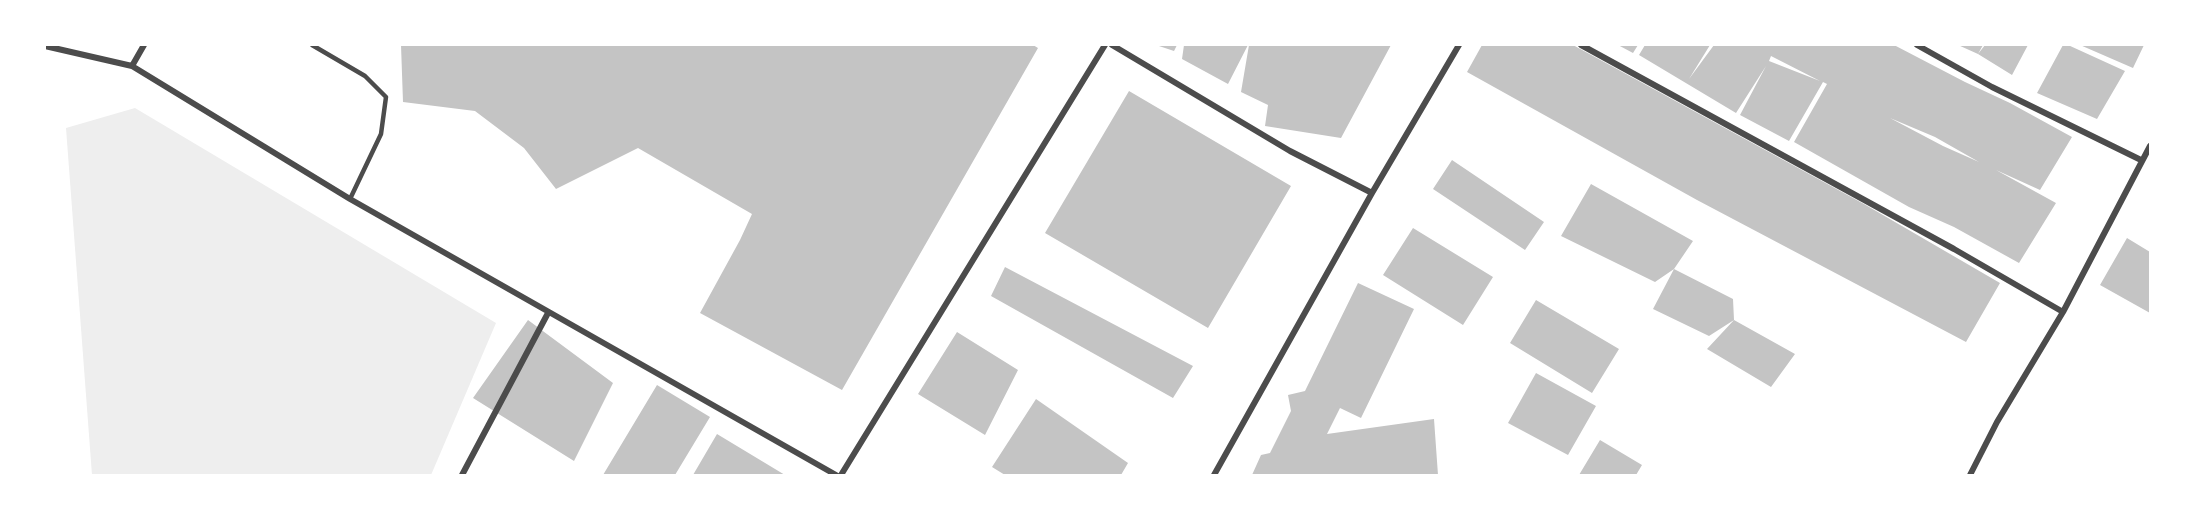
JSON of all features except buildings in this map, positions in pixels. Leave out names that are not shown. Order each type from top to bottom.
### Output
[{"type":"street","points":[[132,66],[144,45]]},
{"type":"street","points":[[841,475],[1105,45]]},
{"type":"street","points":[[1112,45],[1290,151],[1372,193]]},
{"type":"street","points":[[1214,475],[1372,193],[1459,45]]},
{"type":"street","points":[[1581,45],[1944,243],[2063,312]]},
{"type":"street","points":[[1917,45],[1992,87],[2141,160]]},
{"type":"street","points":[[45,46],[132,66],[350,199],[836,475]]},
{"type":"street","points":[[1970,475],[1997,422],[2063,312],[2150,146]]},
{"type":"street","points":[[462,475],[548,313]]},
{"type":"lane","points":[[312,45],[365,76],[386,97],[381,134],[350,199]]},
{"type":"shaded area","points":[[135,108],[496,323],[431,475],[92,475],[66,128]]}]
